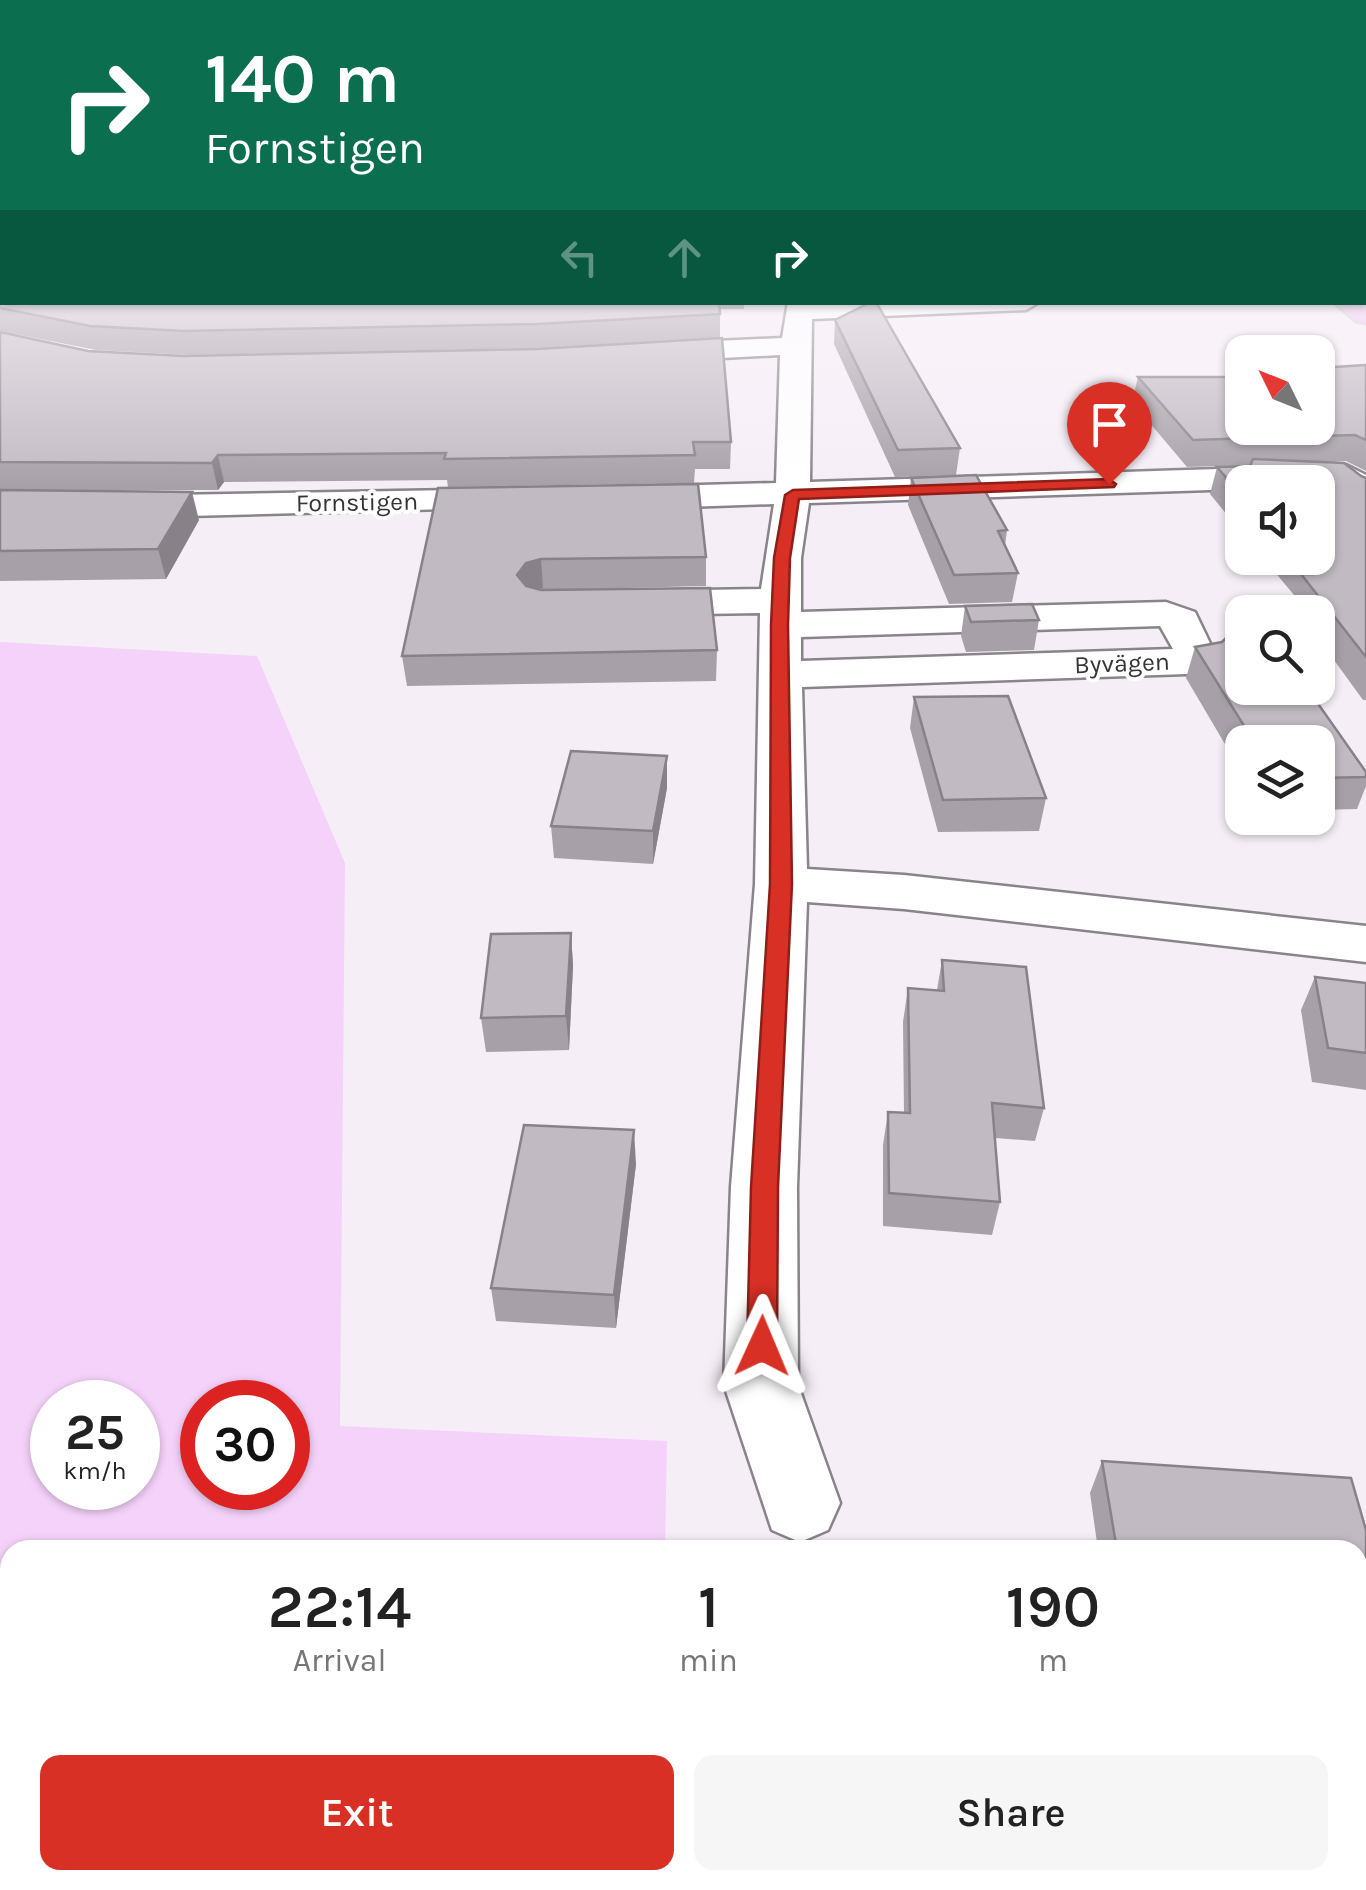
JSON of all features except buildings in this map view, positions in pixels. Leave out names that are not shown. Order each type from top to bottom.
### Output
[{"type":"street","points":[[612,356],[799,320],[935,309]]},
{"type":"street","points":[[799,320],[793,495],[782,558],[780,613],[781,884],[764,1187],[762,1385],[800,1503]]},
{"type":"street","points":[[593,498],[793,495],[1346,475],[1366,494]]},
{"type":"street","name":"Fornstigen","points":[[0,504],[114,507],[553,499]]},
{"type":"street","name":"Byvägen","points":[[602,604],[780,613],[1166,614],[1181,621],[1197,654],[1197,660],[1188,661],[780,675]]},
{"type":"street","points":[[781,884],[904,892],[1366,944]]},
{"type":"shaded area","points":[[0,642],[257,656],[345,863],[340,1426],[667,1441],[665,1540],[0,1540]]},
{"type":"route","points":[[762,1346],[764,1187],[781,884],[782,558],[793,495],[1109,484]]}]
